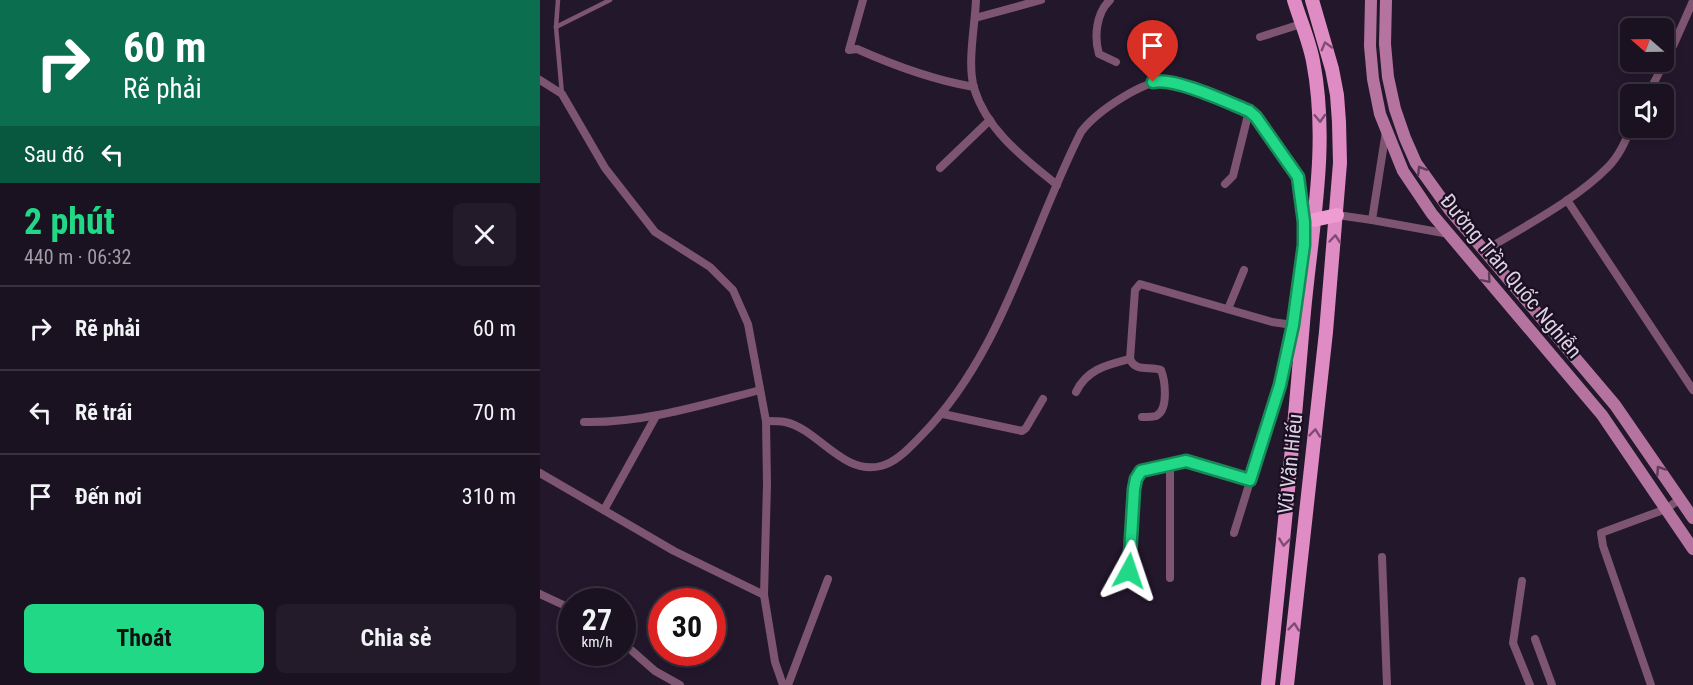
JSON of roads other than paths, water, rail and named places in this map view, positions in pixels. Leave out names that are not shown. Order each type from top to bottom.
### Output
[{"type":"highway","points":[[1314,220],[1337,215]]},
{"type":"main road","name":"Vũ Văn Hiếu","points":[[1268,685],[1287,510],[1302,282],[1314,220],[1321,151],[1319,107],[1313,59],[1294,0]]},
{"type":"main road","name":"Vũ Văn Hiếu","points":[[1287,685],[1326,333],[1340,164],[1340,122],[1337,95],[1312,0]]},
{"type":"main road","name":"Đường Trần Quốc Nghiễn","points":[[1371,0],[1370,46],[1373,79],[1380,114],[1402,171],[1449,234],[1591,401],[1617,435],[1693,549]]},
{"type":"main road","name":"Đường Trần Quốc Nghiễn","points":[[1386,0],[1385,44],[1388,76],[1395,109],[1416,163],[1484,251],[1604,391],[1693,518]]},
{"type":"street","points":[[863,0],[849,50],[857,50],[918,74],[974,87]]},
{"type":"street","points":[[976,0],[971,50],[974,87],[990,120],[1007,143],[1057,185]]},
{"type":"street","points":[[975,18],[1041,0]]},
{"type":"street","points":[[1110,0],[1098,18],[1097,46],[1099,54],[1116,62]]},
{"type":"street","points":[[1653,84],[1693,1]]},
{"type":"street","points":[[1260,37],[1301,24]]},
{"type":"street","points":[[540,80],[562,94],[605,168],[655,232],[710,267],[733,290],[748,324],[766,421],[764,595],[775,662],[783,685]]},
{"type":"street","points":[[766,421],[785,422],[813,435],[844,460],[866,466],[881,466],[898,457],[943,414],[962,388],[994,331],[1057,185],[1081,132],[1088,122],[1131,93],[1153,82],[1170,81],[1249,111],[1298,177],[1304,222],[1302,282],[1280,385],[1234,533]]},
{"type":"street","points":[[1225,184],[1233,176],[1249,111]]},
{"type":"street","points":[[940,168],[990,120]]},
{"type":"street","points":[[1372,220],[1386,131]]},
{"type":"street","points":[[1484,251],[1567,200],[1608,167],[1624,146],[1627,138]]},
{"type":"street","points":[[1567,200],[1693,390]]},
{"type":"street","points":[[1337,215],[1449,234]]},
{"type":"street","points":[[1228,309],[1244,270]]},
{"type":"street","points":[[1142,417],[1156,416],[1161,411],[1165,391],[1161,370],[1136,366],[1130,358],[1135,290],[1140,284],[1272,322],[1293,325]]},
{"type":"street","points":[[1076,392],[1084,378],[1096,369],[1130,358]]},
{"type":"street","points":[[584,422],[612,422],[656,416],[760,390]]},
{"type":"street","points":[[943,414],[1022,431],[1043,399]]},
{"type":"street","points":[[604,510],[656,416]]},
{"type":"street","points":[[1129,571],[1136,479],[1141,471],[1186,461],[1250,480]]},
{"type":"street","points":[[1170,465],[1170,578]]},
{"type":"street","points":[[540,473],[675,551],[764,595]]},
{"type":"street","points":[[1651,685],[1613,577],[1601,533],[1666,508],[1680,499]]},
{"type":"street","points":[[1382,557],[1387,685]]},
{"type":"street","points":[[788,685],[828,579]]},
{"type":"street","points":[[1522,581],[1513,643],[1530,685]]},
{"type":"street","points":[[540,594],[558,602]]},
{"type":"street","points":[[1535,639],[1552,685]]},
{"type":"street","points":[[636,654],[655,670],[680,685]]},
{"type":"lane","points":[[558,0],[556,27],[562,94]]},
{"type":"lane","points":[[556,27],[610,0]]}]
